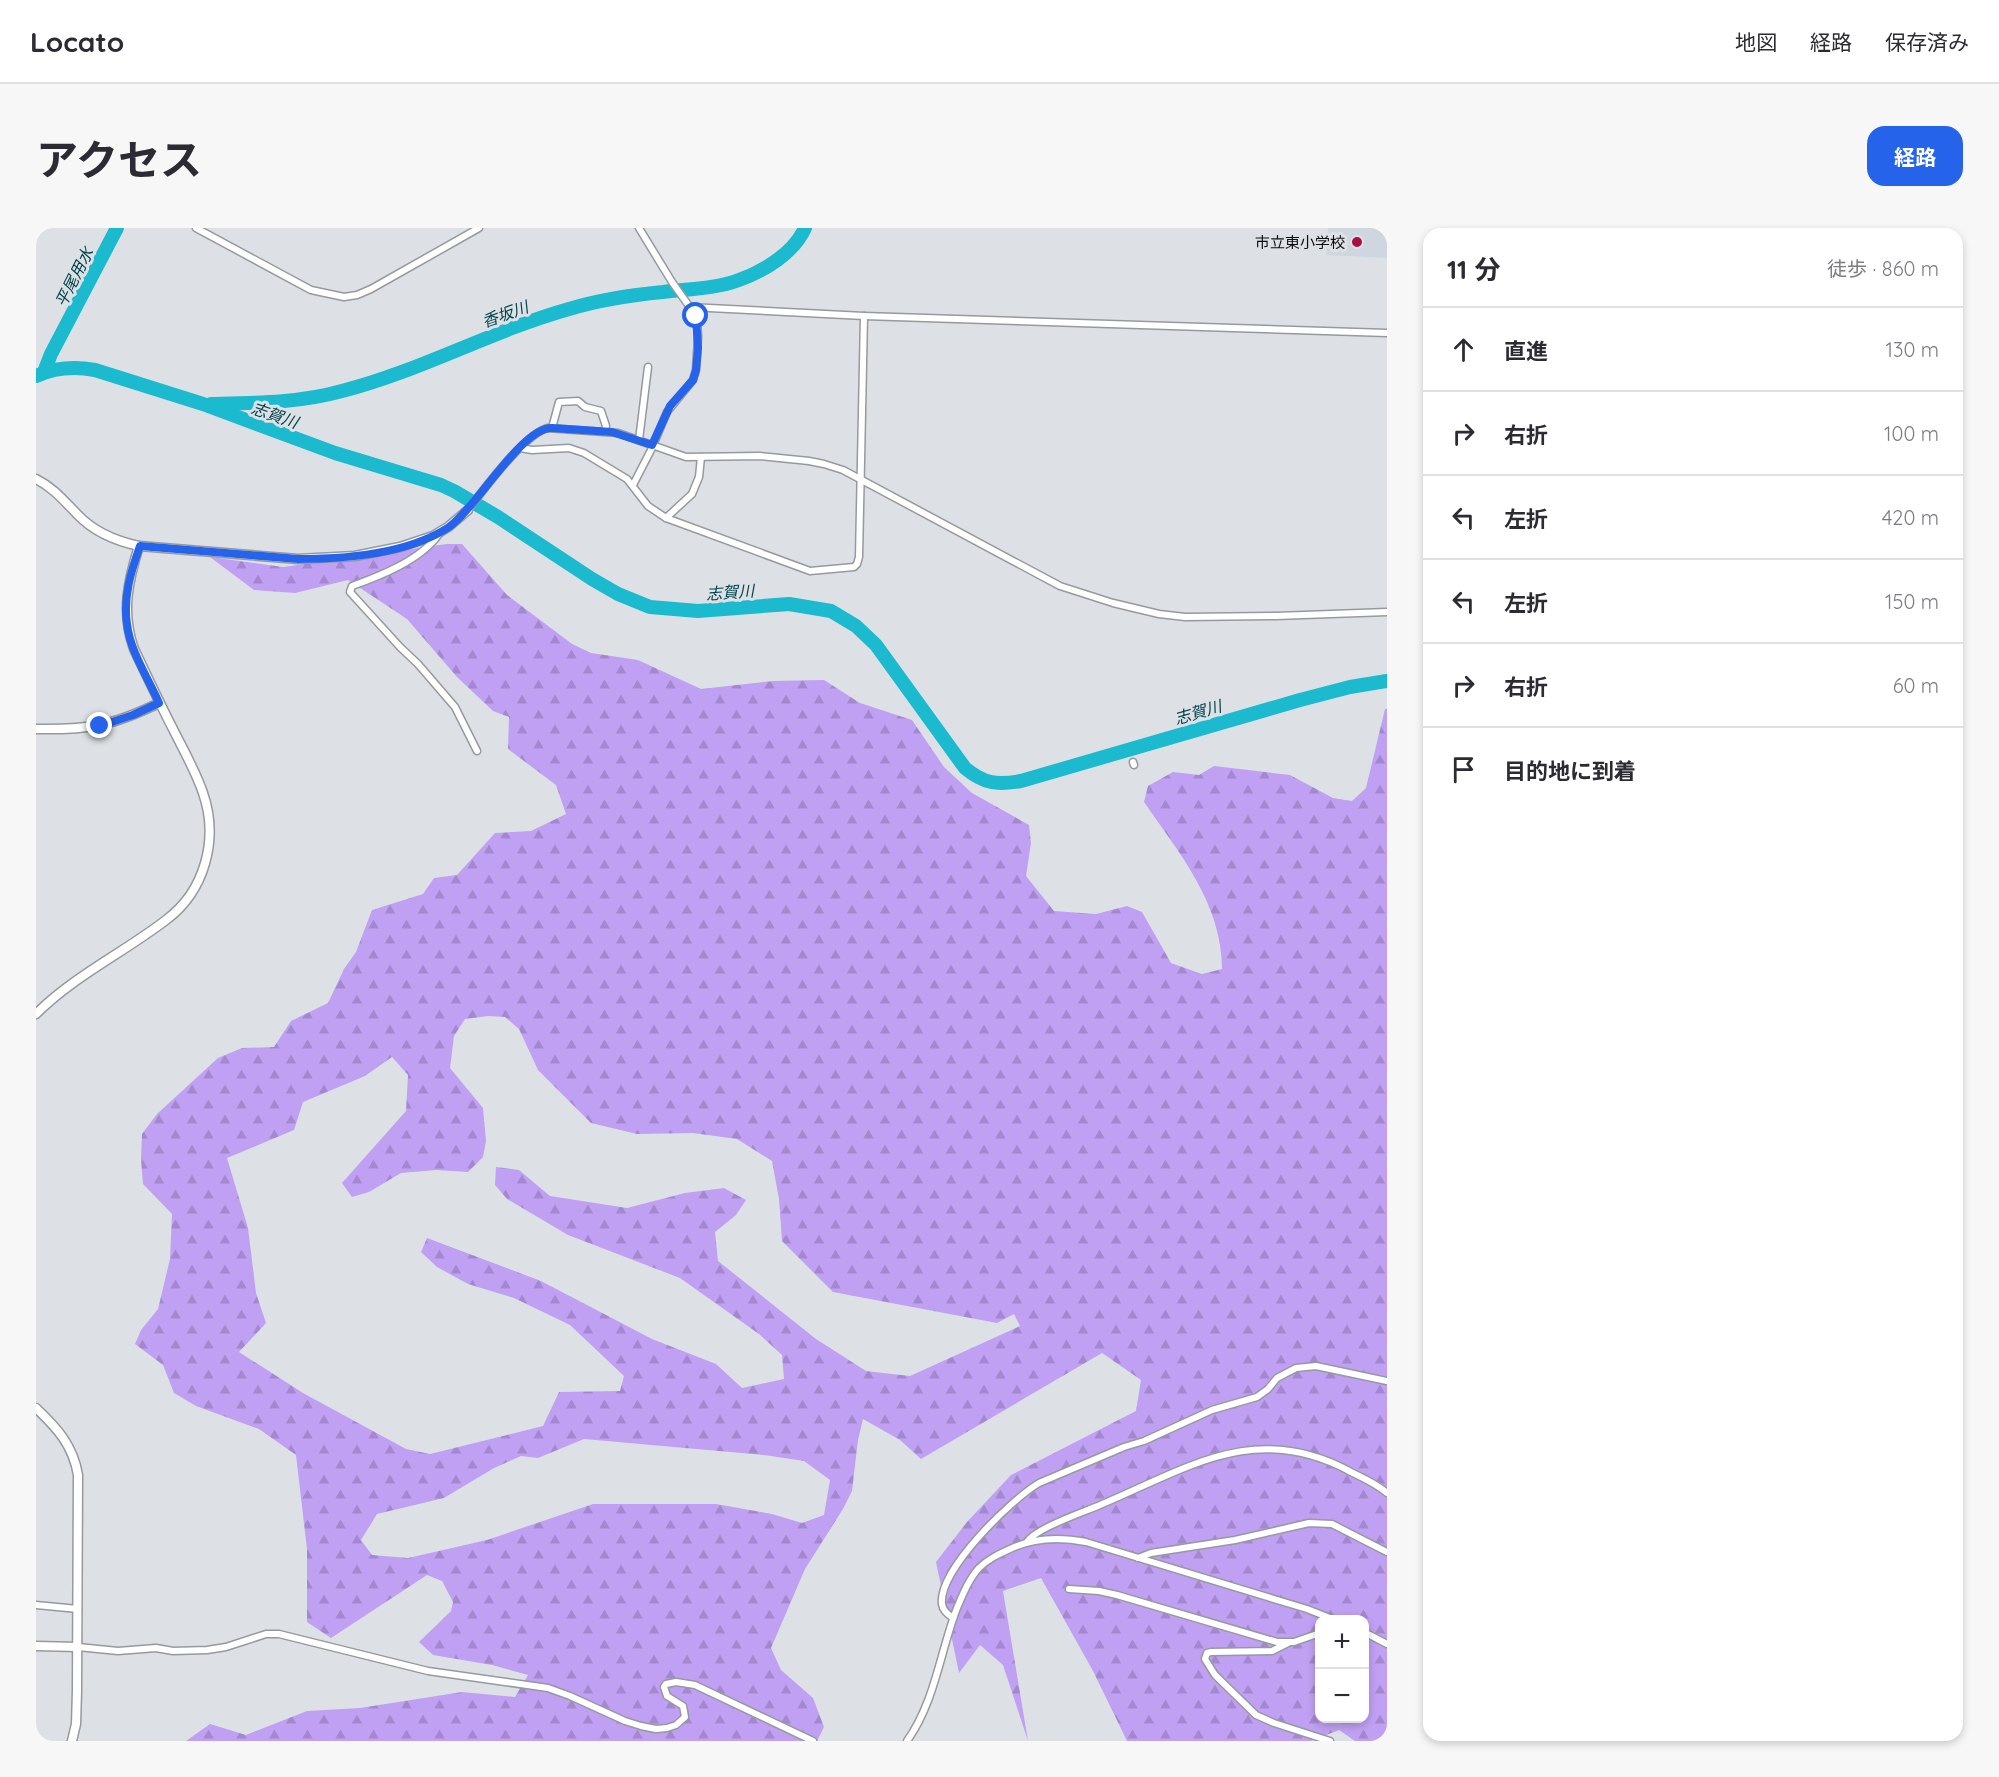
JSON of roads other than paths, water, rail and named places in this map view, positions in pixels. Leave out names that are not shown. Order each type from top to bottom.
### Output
[{"type":"street","points":[[196,228],[311,290],[344,297],[371,290],[479,228]]},
{"type":"street","points":[[633,485],[667,412],[693,380],[696,370],[698,325],[696,316],[639,228]]},
{"type":"street","points":[[688,306],[864,316],[1387,333]]},
{"type":"street","points":[[520,448],[574,448],[596,458],[633,485],[648,506],[666,518],[810,571],[854,567],[859,557],[864,316]]},
{"type":"street","points":[[639,440],[648,367]]},
{"type":"street","points":[[552,428],[559,402],[578,401],[585,407],[601,411],[606,426],[605,432]]},
{"type":"street","points":[[36,479],[59,494],[80,517],[98,532],[123,543],[298,559],[323,559],[370,554],[413,543],[440,532],[468,510],[520,448],[538,432],[552,428],[605,432],[639,440],[682,456],[760,456],[830,465],[1060,586],[1113,603],[1159,614],[1185,617],[1387,612]]},
{"type":"street","points":[[666,518],[692,494],[699,477],[701,457]]},
{"type":"street","points":[[440,532],[414,556],[384,574],[352,586],[350,592],[455,707],[477,751]]},
{"type":"street","points":[[36,1014],[64,989],[174,914],[189,899],[204,868],[210,833],[206,805],[199,783],[134,649],[126,624],[128,586],[140,546]]},
{"type":"street","points":[[36,729],[76,730],[100,726],[159,703]]},
{"type":"street","points":[[953,1618],[942,1604],[946,1582],[977,1539],[1009,1506],[1039,1483],[1124,1447],[1144,1441],[1212,1410],[1257,1397],[1277,1378],[1296,1368],[1316,1366],[1387,1381]]},
{"type":"street","points":[[36,1408],[63,1434],[72,1452],[78,1483],[77,1714],[72,1741]]},
{"type":"street","points":[[1027,1542],[1031,1536],[1054,1525],[1198,1463],[1231,1452],[1274,1449],[1299,1451],[1330,1461],[1387,1492]]},
{"type":"street","points":[[1138,1558],[1151,1553],[1235,1540],[1309,1523],[1332,1524],[1387,1552]]},
{"type":"street","points":[[907,1741],[921,1720],[962,1596],[978,1570],[997,1555],[1027,1542],[1053,1538],[1075,1540],[1322,1615]]},
{"type":"street","points":[[1069,1589],[1117,1595],[1265,1640],[1288,1643]]},
{"type":"street","points":[[36,1605],[78,1609]]},
{"type":"street","points":[[36,1646],[118,1651],[156,1648],[199,1651],[279,1634],[428,1671],[548,1688],[625,1721],[656,1729],[676,1725],[685,1717],[683,1706],[667,1696],[664,1687],[670,1683],[684,1683],[708,1690],[813,1741]]},
{"type":"street","points":[[1369,1634],[1387,1644]]},
{"type":"street","points":[[1315,1635],[1272,1651],[1211,1652],[1207,1653],[1204,1659],[1215,1675],[1256,1715],[1330,1741]]},
{"type":"waterway","name":"平尾用水","points":[[44,372],[51,354],[117,228]]},
{"type":"waterway","name":"香坂川","points":[[211,404],[277,402],[326,395],[371,383],[512,328],[580,306],[627,296],[730,283],[758,272],[777,260],[794,245],[805,228]]},
{"type":"waterway","name":"志賀川","points":[[36,376],[65,368],[95,370],[203,404],[335,453],[441,485],[498,517],[592,579],[618,594],[650,607],[698,611],[789,604],[831,611],[856,626],[876,645],[965,768],[991,782],[1021,781],[1300,700],[1350,687],[1387,681]]},
{"type":"place","name":"市立東小学校","points":[[1357,242]]}]
